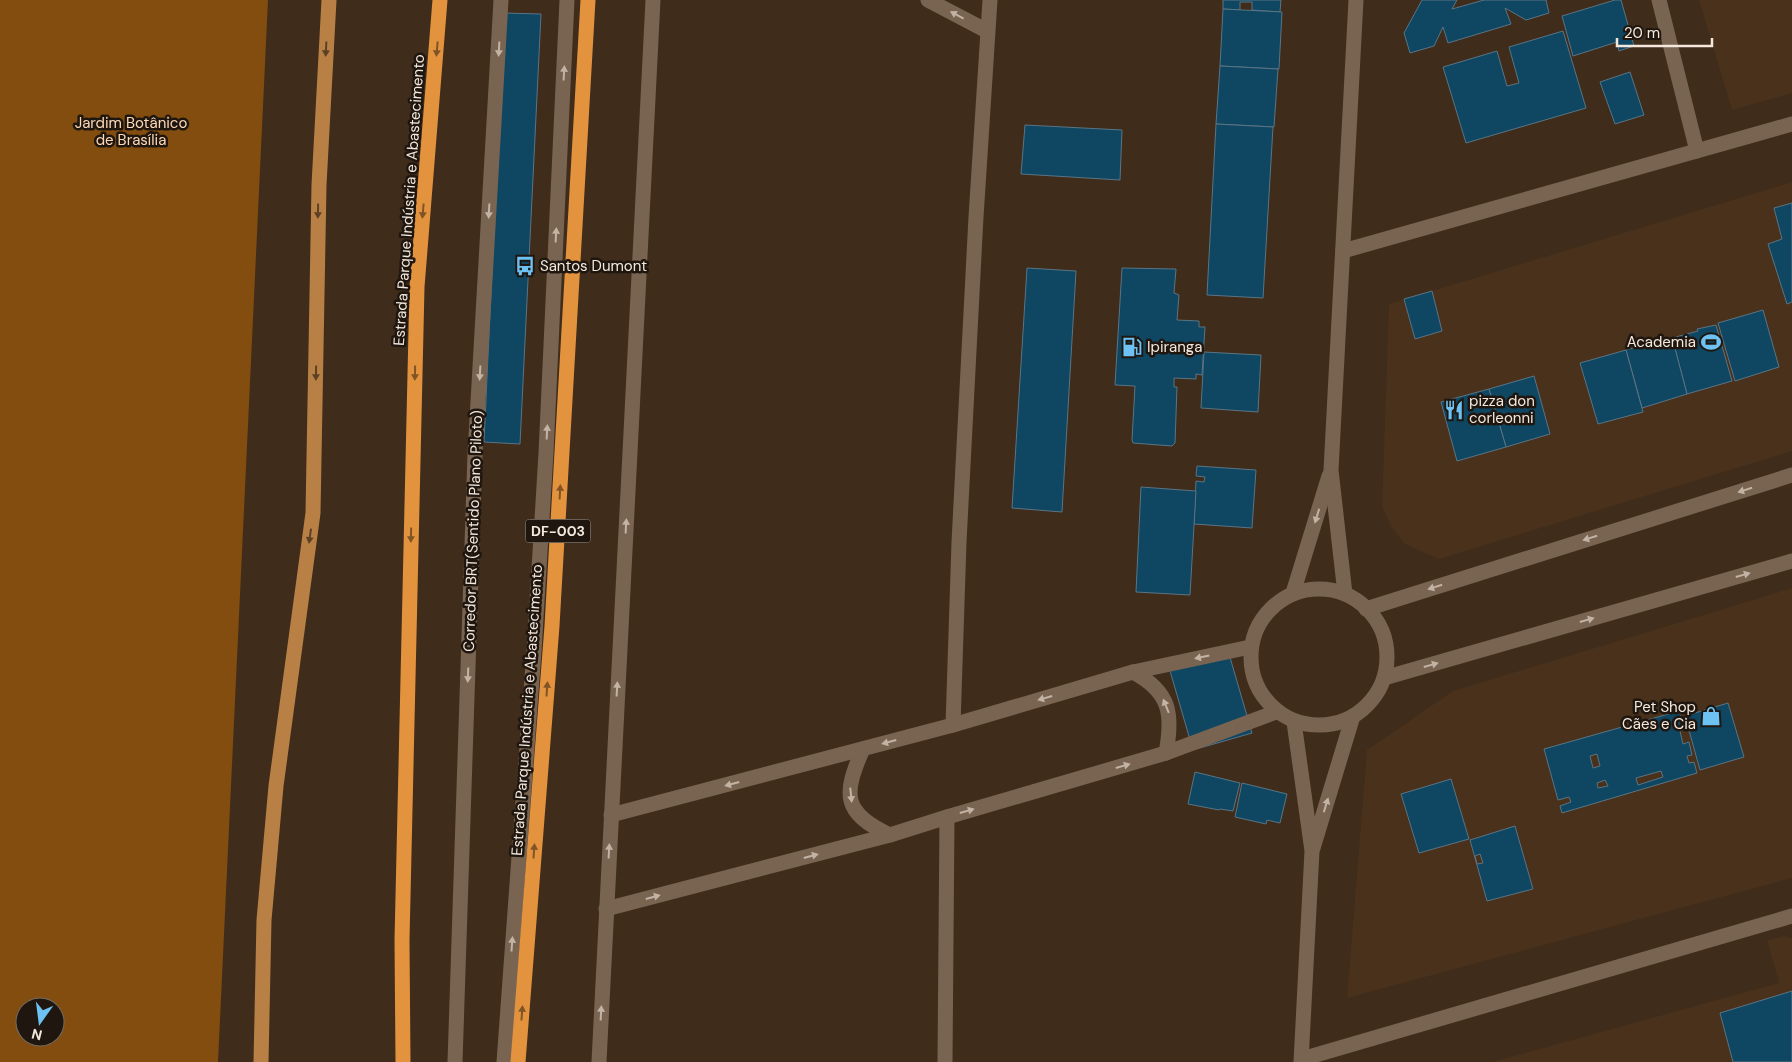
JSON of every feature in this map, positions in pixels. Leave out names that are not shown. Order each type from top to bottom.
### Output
[{"type":"highway","name":"Estrada Parque Indústria e Abastecimento","points":[[404,1062],[402,930],[417,287],[440,0]]},
{"type":"highway","name":"Estrada Parque Indústria e Abastecimento","points":[[518,1062],[552,626],[588,0]]},
{"type":"main road","points":[[261,1062],[264,920],[276,786],[313,513],[319,185],[329,0]]},
{"type":"street","name":"Corredor BRT(Sentido Plano Piloto)","points":[[455,1062],[475,454],[501,0]]},
{"type":"street","points":[[504,1062],[534,651],[567,0]]},
{"type":"street","points":[[599,1062],[653,0]]},
{"type":"street","points":[[928,0],[987,31]]},
{"type":"street","points":[[953,725],[959,542],[990,0]]},
{"type":"street","points":[[1345,594],[1331,470],[1356,0]]},
{"type":"street","points":[[1659,0],[1697,151]]},
{"type":"street","points":[[1343,251],[1792,124]]},
{"type":"street","points":[[1293,593],[1331,470]]},
{"type":"street","points":[[1366,609],[1792,475]]},
{"type":"street","points":[[1384,678],[1792,561]]},
{"type":"street","points":[[1319,589],[1345,594],[1366,609],[1381,629],[1387,654],[1384,678],[1372,700],[1353,716],[1324,726],[1294,722],[1276,712],[1254,683],[1250,647],[1264,614],[1293,593],[1319,589]]},
{"type":"street","points":[[611,815],[953,725],[1133,672],[1250,647]]},
{"type":"street","points":[[1133,672],[1148,680],[1158,691],[1166,705],[1170,720],[1166,754]]},
{"type":"street","points":[[606,909],[890,835],[947,816],[1166,754],[1276,712]]},
{"type":"street","points":[[1312,851],[1353,716]]},
{"type":"street","points":[[1294,722],[1312,851],[1301,1060],[1792,916]]},
{"type":"street","points":[[863,749],[850,780],[853,808],[871,826],[890,835]]},
{"type":"street","points":[[945,1062],[947,816]]},
{"type":"shaded area","points":[[1699,0],[1792,0],[1792,93],[1732,110]]},
{"type":"shaded area","points":[[1792,182],[1792,451],[1439,559],[1405,544],[1392,528],[1382,507],[1389,304]]},
{"type":"shaded area","points":[[1792,588],[1792,878],[1347,998],[1367,750],[1453,691]]},
{"type":"shaded area","points":[[1784,936],[1792,938],[1792,1062],[1492,1062],[1779,983],[1767,940]]},
{"type":"green space","name":"Jardim Botânico de Brasília","points":[[0,0],[268,0],[218,1062],[0,1062]]},
{"type":"building","points":[[1223,0],[1281,0],[1280,12],[1252,10],[1252,2],[1240,2],[1240,10],[1223,9]]},
{"type":"building","points":[[1422,0],[1457,0],[1452,9],[1484,0],[1546,0],[1549,13],[1526,20],[1505,8],[1511,24],[1448,43],[1443,27],[1434,46],[1410,53],[1404,33]]},
{"type":"building","points":[[1615,0],[1621,0],[1634,46],[1619,51],[1617,42],[1573,56],[1562,16]]},
{"type":"building","points":[[1223,9],[1282,12],[1279,69],[1220,66]]},
{"type":"building","points":[[504,13],[541,14],[520,444],[484,442]]},
{"type":"building","points":[[1563,31],[1586,108],[1466,143],[1443,67],[1497,51],[1507,86],[1519,83],[1509,47]]},
{"type":"building","points":[[1220,66],[1278,69],[1274,127],[1216,124]]},
{"type":"building","points":[[1630,72],[1644,115],[1615,124],[1600,82]]},
{"type":"building","points":[[1216,124],[1273,127],[1263,298],[1207,295]]},
{"type":"building","points":[[1025,125],[1122,130],[1120,180],[1021,174]]},
{"type":"building","points":[[1792,203],[1792,302],[1787,304],[1768,244],[1782,239],[1774,208]]},
{"type":"building","points":[[1027,268],[1076,271],[1062,512],[1012,508]]},
{"type":"building","points":[[1122,268],[1176,269],[1174,293],[1179,295],[1177,320],[1199,321],[1199,327],[1205,327],[1202,375],[1196,374],[1196,379],[1174,378],[1174,387],[1177,387],[1175,443],[1172,446],[1133,443],[1135,386],[1115,385]]},
{"type":"building","points":[[1432,291],[1442,331],[1415,339],[1404,299]]},
{"type":"building","points":[[1763,310],[1779,367],[1735,381],[1718,323]]},
{"type":"building","points":[[1716,325],[1732,381],[1687,394],[1672,338],[1698,331],[1697,329]]},
{"type":"building","points":[[1672,337],[1687,394],[1642,408],[1626,350]]},
{"type":"building","points":[[1626,350],[1643,412],[1598,424],[1580,363]]},
{"type":"building","points":[[1204,352],[1261,355],[1258,412],[1201,408]]},
{"type":"building","points":[[1534,376],[1550,434],[1506,447],[1489,389]]},
{"type":"building","points":[[1489,389],[1506,447],[1457,461],[1441,402]]},
{"type":"building","points":[[1197,466],[1256,470],[1252,528],[1194,524],[1196,481],[1204,482],[1205,477],[1196,476]]},
{"type":"building","points":[[1141,487],[1196,491],[1190,595],[1136,592]]},
{"type":"building","points":[[1227,647],[1252,733],[1193,750],[1168,664]]},
{"type":"building","points":[[1728,703],[1744,757],[1700,770],[1685,716]]},
{"type":"building","points":[[1679,711],[1685,729],[1680,731],[1683,744],[1689,742],[1692,755],[1687,756],[1689,763],[1694,762],[1697,773],[1562,813],[1560,806],[1571,802],[1569,797],[1558,800],[1544,749]],"holes":[[[1597,754],[1600,766],[1593,768],[1590,756]],[[1661,771],[1663,777],[1638,785],[1636,778]],[[1605,780],[1608,786],[1598,788],[1597,783]]]},
{"type":"building","points":[[1195,772],[1240,783],[1233,811],[1188,804]]},
{"type":"building","points":[[1451,779],[1469,839],[1419,853],[1401,794]]},
{"type":"building","points":[[1242,783],[1287,794],[1280,823],[1267,820],[1266,824],[1235,817]]},
{"type":"building","points":[[1515,826],[1533,889],[1487,901],[1470,840]],"holes":[[[1480,854],[1483,863],[1477,864],[1475,856]]]},
{"type":"building","points":[[1792,991],[1792,1062],[1733,1062],[1720,1013]]},
{"type":"place","name":"Santos Dumont","points":[[525,266]]},
{"type":"place","name":"Academia","points":[[1711,342]]},
{"type":"place","name":"Ipiranga","points":[[1132,347]]},
{"type":"place","name":"pizza don corleonni","points":[[1454,410]]},
{"type":"place","name":"Pet Shop Cães e Cia","points":[[1711,716]]}]
